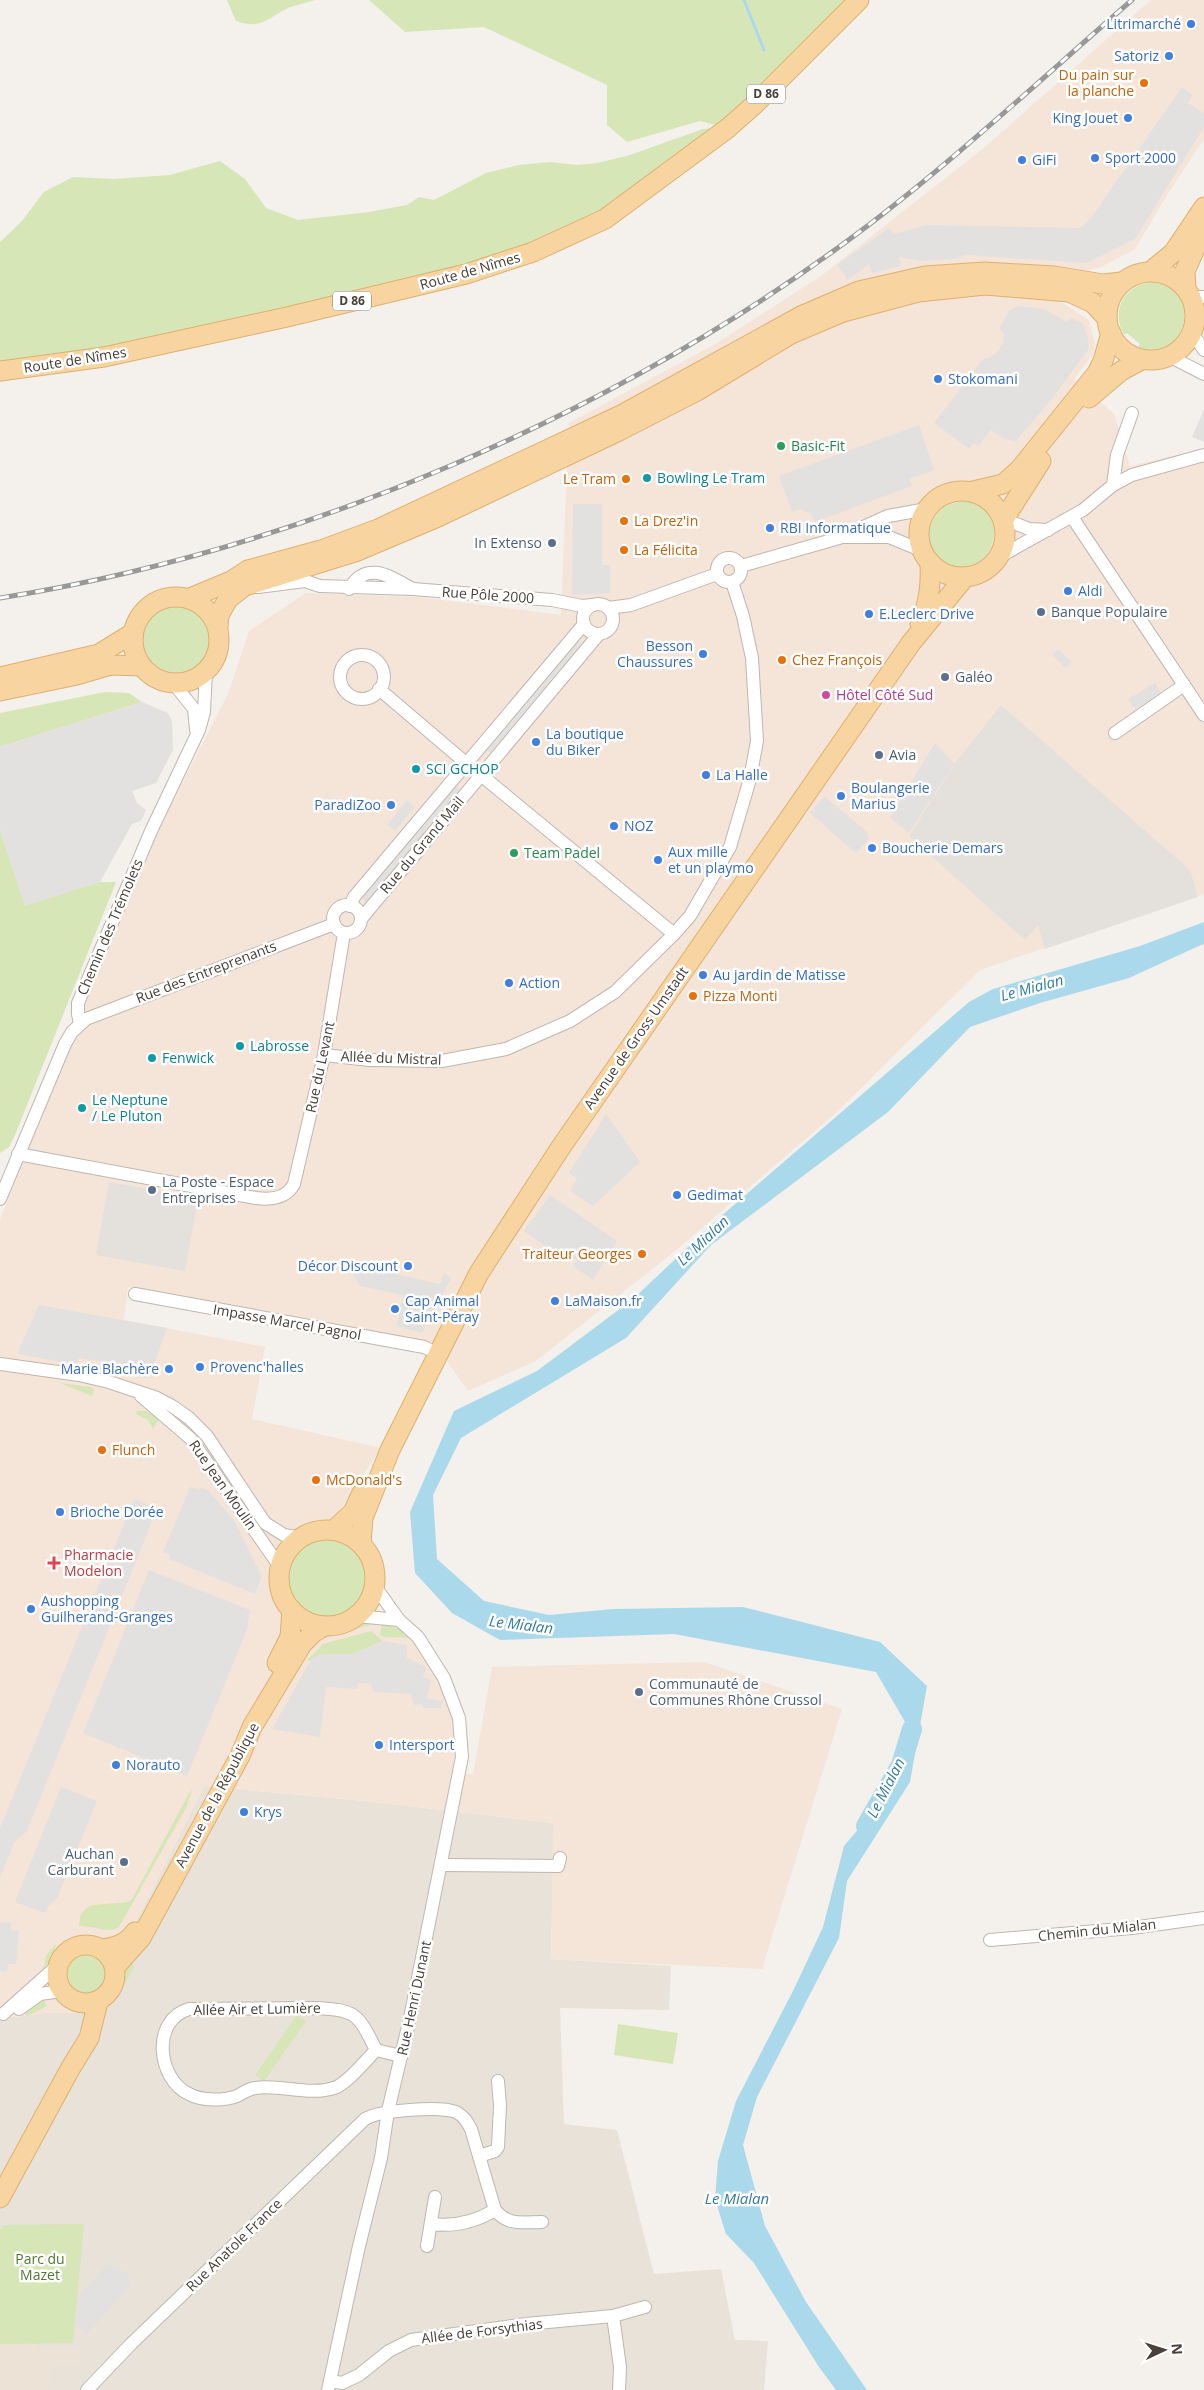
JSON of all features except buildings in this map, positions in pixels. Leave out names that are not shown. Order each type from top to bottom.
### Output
[{"type":"main road","name":"Route de Nîmes","points":[[0,371],[104,357],[287,317],[466,274],[533,252],[605,219],[728,128],[754,105],[859,0]]},
{"type":"main road","points":[[1151,272],[1173,253],[1204,207]]},
{"type":"main road","points":[[133,633],[134,651],[141,666],[160,680],[174,684],[190,681],[206,671],[218,652],[219,615],[228,599],[245,586],[355,552],[438,517],[628,427],[697,391],[802,329],[860,306],[927,291],[985,286],[1008,286],[1069,292],[1093,303],[1124,350],[1143,359],[1156,360],[1169,356],[1186,343],[1197,324],[1194,294],[1186,271],[1204,229]]},
{"type":"main road","points":[[190,598],[224,584],[248,570],[321,550],[378,529],[623,414],[794,319],[859,291],[925,276],[985,272],[1054,276],[1103,284],[1122,282]]},
{"type":"main road","points":[[973,491],[992,502],[1004,519],[1006,532],[1005,546],[999,558],[985,571],[965,577],[946,574],[926,557],[919,537],[920,522],[927,509],[937,498],[951,492],[973,491],[1003,484],[1020,469],[1097,373],[1103,361],[1111,298],[1122,282],[1131,276],[1151,272],[1171,276],[1194,294]]},
{"type":"main road","points":[[1004,519],[1026,481],[1089,398],[1121,371],[1143,359]]},
{"type":"main road","name":"Avenue de Gross Umstadt","points":[[911,643],[928,606],[931,582],[926,557]]},
{"type":"main road","name":"Avenue de Gross Umstadt","points":[[361,1544],[363,1518],[390,1450],[479,1273],[561,1147],[911,643],[965,577]]},
{"type":"main road","points":[[0,677],[86,658],[116,646],[133,633],[142,614],[158,600],[179,596],[190,598],[207,609],[218,627]]},
{"type":"main road","points":[[0,691],[77,675],[111,665],[141,666]]},
{"type":"main road","name":"Avenue de Gross Umstadt","points":[[334,1530],[353,1512],[368,1481],[390,1450]]},
{"type":"main road","points":[[334,1530],[348,1535],[361,1544],[371,1559],[374,1585],[368,1603],[356,1616],[343,1623],[324,1626],[306,1621],[292,1610],[281,1592],[280,1567],[286,1553],[301,1538],[316,1531],[334,1530]]},
{"type":"main road","name":"Avenue de la République","points":[[102,1949],[113,1948],[129,1940],[145,1914],[284,1651],[290,1637],[292,1610]]},
{"type":"main road","name":"Avenue de la République","points":[[115,1967],[141,1938],[243,1750],[252,1727],[302,1644],[313,1632],[324,1626]]},
{"type":"main road","points":[[0,2198],[70,2069],[89,2038],[98,2002],[111,1990],[115,1979],[115,1967],[112,1960],[102,1949],[89,1945],[75,1947],[63,1955],[58,1965],[57,1978],[80,2019],[82,2029],[70,2069]]},
{"type":"main road","points":[[67,1996],[82,2004],[98,2002]]},
{"type":"street","points":[[1197,324],[1204,350]]},
{"type":"street","points":[[1169,356],[1204,374]]},
{"type":"street","points":[[1114,485],[1116,454],[1132,413]]},
{"type":"street","points":[[999,558],[1072,517],[1114,485],[1150,469],[1204,455]]},
{"type":"street","points":[[740,566],[839,538],[888,516],[927,509]]},
{"type":"street","points":[[1072,517],[1204,715]]},
{"type":"street","points":[[1004,519],[1029,529],[1050,530]]},
{"type":"street","points":[[839,538],[889,537],[926,557]]},
{"type":"street","points":[[727,558],[735,559],[740,566],[740,576],[732,582],[723,581],[717,574],[717,565],[727,558]]},
{"type":"street","points":[[584,622],[585,613],[593,605],[598,604],[608,608],[631,605],[717,574]]},
{"type":"street","name":"Rue Pôle 2000","points":[[245,586],[263,588],[305,581],[320,586],[413,589],[593,605]]},
{"type":"street","name":"Allée du Mistral","points":[[324,1055],[370,1060],[442,1061],[506,1049],[570,1021],[615,992],[690,916],[730,847],[750,779],[756,742],[752,658],[743,616],[732,582]]},
{"type":"street","points":[[562,602],[584,622],[590,631],[599,634],[608,630],[613,622],[631,605]]},
{"type":"street","points":[[608,608],[613,617],[613,622]]},
{"type":"street","name":"Rue du Grand Mail","points":[[350,906],[354,897],[584,622]]},
{"type":"street","name":"Rue du Grand Mail","points":[[361,919],[599,634]]},
{"type":"street","name":"Chemin des Trémolets","points":[[80,1024],[78,1003],[151,831],[196,738],[204,712],[206,671]]},
{"type":"street","name":"Chemin des Trémolets","points":[[174,684],[194,709],[197,723],[196,738]]},
{"type":"street","points":[[1115,733],[1184,684]]},
{"type":"street","points":[[379,689],[466,763],[465,772],[469,777],[475,778],[481,775],[674,934]]},
{"type":"street","points":[[350,906],[358,910],[361,919],[358,928],[354,932],[339,929],[336,912],[339,908],[350,906]]},
{"type":"street","name":"Rue des Entreprenants","points":[[80,1024],[92,1015],[339,929]]},
{"type":"street","name":"Rue du Levant","points":[[18,1154],[256,1198],[273,1199],[283,1196],[294,1184],[324,1055],[339,929]]},
{"type":"street","points":[[0,1199],[3,1185],[64,1044],[80,1024]]},
{"type":"street","name":"Impasse Marcel Pagnol","points":[[135,1294],[424,1347],[439,1354]]},
{"type":"street","name":"Rue Jean Moulin","points":[[0,1364],[79,1375],[109,1382],[158,1398],[189,1418],[208,1436],[265,1524],[284,1535],[301,1538]]},
{"type":"street","name":"Rue Jean Moulin","points":[[135,1392],[191,1439],[280,1567]]},
{"type":"street","name":"Rue Henri Dunant","points":[[329,2385],[381,2158],[388,2111],[441,1865],[462,1757],[459,1718],[447,1684],[418,1637],[399,1620],[374,1585]]},
{"type":"street","points":[[356,1616],[399,1620]]},
{"type":"street","points":[[441,1865],[502,1860],[558,1866],[560,1858]]},
{"type":"street","name":"Chemin du Mialan","points":[[990,1940],[1132,1928],[1204,1918]]},
{"type":"street","points":[[1,2014],[58,1965]]},
{"type":"street","points":[[1,2014],[18,2010],[40,1994],[67,1996]]},
{"type":"street","name":"Allée Air et Lumière","points":[[260,2008],[344,2011],[359,2018],[376,2050],[335,2088],[254,2088],[232,2098],[210,2099],[190,2095],[178,2086],[168,2070],[163,2049],[164,2038],[169,2024],[183,2011],[260,2008]]},
{"type":"street","points":[[376,2050],[401,2056]]},
{"type":"street","points":[[480,2156],[495,2151],[498,2147],[500,2106],[498,2081]]},
{"type":"street","points":[[388,2111],[455,2112],[465,2118],[472,2129],[495,2210],[503,2219],[516,2223],[542,2222]]},
{"type":"street","name":"Rue Anatole France","points":[[87,2390],[131,2344],[365,2119],[373,2114],[388,2111]]},
{"type":"street","points":[[427,2246],[435,2197]]},
{"type":"street","points":[[431,2224],[449,2226],[482,2218],[495,2210]]},
{"type":"street","name":"Allée de Forsythias","points":[[329,2385],[342,2383],[359,2375],[389,2351],[411,2340],[526,2324],[613,2316],[645,2307]]},
{"type":"street","points":[[613,2316],[620,2367],[619,2390]]},
{"type":"shaded area","points":[[1151,0],[1204,0],[1204,139],[1170,190],[1135,249],[1101,267],[1084,271],[1059,270],[1055,298],[1089,320],[1095,344],[1093,354],[1074,379],[1114,414],[1130,466],[1204,449],[1204,894],[980,970],[837,1112],[675,1251],[536,1361],[468,1391],[435,1344],[268,1315],[128,1287],[124,1320],[265,1347],[252,1419],[381,1448],[335,1517],[302,1527],[284,1541],[276,1551],[270,1563],[274,1600],[285,1616],[307,1631],[333,1633],[371,1623],[387,1625],[413,1640],[424,1654],[448,1700],[455,1720],[455,1770],[473,1775],[492,1667],[704,1662],[842,1709],[762,1969],[551,1959],[553,1823],[365,1801],[204,1786],[90,2013],[45,2013],[0,2019],[0,1220],[91,988],[158,830],[228,694],[249,631],[306,593],[418,597],[561,615],[569,423],[717,343],[821,276],[985,147]]},
{"type":"shaded area","points":[[1182,87],[1193,95],[1188,103],[1204,113],[1204,127],[1135,239],[1087,263],[966,255],[953,259],[921,261],[899,257],[901,266],[872,273],[869,264],[848,280],[837,265],[889,228],[894,234],[926,225],[1080,228],[1091,218]]},
{"type":"shaded area","points":[[1019,306],[1044,309],[1067,322],[1071,318],[1083,324],[1088,338],[1088,350],[1051,400],[1016,441],[1004,439],[991,430],[978,446],[973,443],[969,449],[934,423],[983,359],[989,358],[998,351],[1003,343],[1004,334],[999,328],[1010,310]]},
{"type":"shaded area","points":[[1204,409],[1204,442],[1192,437]]},
{"type":"shaded area","points":[[919,425],[934,470],[909,479],[912,486],[815,522],[811,514],[800,509],[792,512],[779,476]]},
{"type":"shaded area","points":[[573,504],[602,504],[602,565],[610,565],[610,593],[572,595]]},
{"type":"shaded area","points":[[575,639],[583,646],[492,754],[484,748]]},
{"type":"shaded area","points":[[1058,649],[1072,662],[1066,668],[1052,655]]},
{"type":"shaded area","points":[[1155,683],[1161,693],[1135,709],[1128,699]]},
{"type":"shaded area","points":[[142,702],[168,713],[172,721],[173,750],[156,783],[132,791],[137,803],[146,810],[141,821],[132,824],[100,882],[25,906],[0,830],[0,747]]},
{"type":"shaded area","points":[[1001,705],[1190,870],[1198,897],[1045,949],[1038,925],[1025,940],[909,836],[956,762]]},
{"type":"shaded area","points":[[935,743],[954,764],[909,833],[890,817]]},
{"type":"shaded area","points":[[454,785],[462,791],[368,904],[360,897]]},
{"type":"shaded area","points":[[824,796],[867,832],[869,839],[856,853],[810,813]]},
{"type":"shaded area","points":[[407,800],[415,807],[395,831],[387,825]]},
{"type":"shaded area","points":[[606,1114],[640,1162],[593,1206],[570,1191],[577,1178],[569,1173]]},
{"type":"shaded area","points":[[109,1182],[198,1198],[185,1271],[96,1255]]},
{"type":"shaded area","points":[[550,1195],[617,1241],[593,1280],[573,1266],[577,1260],[564,1251],[560,1257],[524,1231]]},
{"type":"shaded area","points":[[369,1263],[374,1269],[440,1284],[444,1273],[451,1278],[422,1333],[397,1326],[403,1295],[360,1286],[351,1271]]},
{"type":"shaded area","points":[[39,1305],[167,1328],[149,1378],[111,1371],[112,1363],[79,1358],[78,1365],[18,1354]]},
{"type":"shaded area","points":[[190,1487],[203,1488],[209,1491],[234,1520],[262,1577],[255,1594],[169,1559],[170,1555],[163,1552]]},
{"type":"shaded area","points":[[134,1499],[157,1509],[27,1831],[14,1843],[0,1877],[0,1828]]},
{"type":"shaded area","points":[[149,1570],[250,1610],[247,1630],[187,1776],[83,1733]]},
{"type":"shaded area","points":[[383,1641],[407,1645],[407,1658],[426,1667],[423,1677],[431,1680],[427,1699],[443,1701],[441,1708],[423,1708],[422,1704],[414,1705],[411,1694],[373,1692],[371,1684],[358,1683],[357,1689],[326,1687],[320,1737],[272,1729],[312,1658],[323,1654],[353,1654]]},
{"type":"shaded area","points":[[204,1786],[365,1801],[554,1823],[551,1959],[671,1966],[669,2010],[560,2008],[564,2124],[617,2130],[654,2274],[721,2269],[735,2340],[768,2341],[764,2390],[0,2390],[0,2019],[45,2013],[90,2013]]},
{"type":"shaded area","points":[[61,1787],[97,1801],[57,1898],[45,1913],[15,1902]]},
{"type":"shaded area","points":[[0,1922],[11,1923],[11,1930],[19,1931],[16,1964],[8,1964],[7,1972],[0,1971]]},
{"type":"shaded area","points":[[106,2266],[128,2272],[130,2285],[87,2334],[75,2325],[77,2298]]},
{"type":"shaded area","points":[[36,2344],[36,2349],[80,2350],[80,2366],[51,2365],[49,2390],[0,2390],[0,2345]]},
{"type":"green space","points":[[227,0],[315,0],[288,8],[264,22],[252,24],[236,21]]},
{"type":"green space","points":[[369,0],[844,0],[728,128],[605,219],[466,274],[0,371],[0,242],[22,221],[44,192],[73,177],[114,179],[170,175],[220,161],[245,179],[266,208],[298,220],[369,212],[407,205],[419,197],[434,200],[486,173],[519,165],[550,162],[578,165],[597,163],[627,156],[703,129],[723,127],[700,121],[627,142],[607,125],[607,85],[484,27],[405,32]]},
{"type":"green space","points":[[1153,282],[1169,287],[1179,297],[1184,310],[1184,323],[1179,335],[1169,345],[1155,349],[1138,347],[1140,344],[1127,333],[1124,335],[1120,326],[1119,316],[1123,300],[1128,293],[1143,284]]},
{"type":"green space","points":[[964,501],[980,505],[989,514],[994,526],[993,539],[989,551],[980,561],[968,568],[953,568],[937,560],[932,553],[929,535],[930,527],[940,511],[951,504]]},
{"type":"green space","points":[[177,605],[190,608],[201,615],[208,626],[211,639],[208,652],[201,663],[190,670],[177,673],[164,670],[153,663],[146,652],[143,639],[146,626],[153,615],[164,608]]},
{"type":"green space","points":[[105,692],[129,693],[142,702],[0,747],[0,713]]},
{"type":"green space","points":[[0,830],[25,905],[100,882],[116,882],[15,1135],[9,1147],[0,1153]]},
{"type":"green space","points":[[60,1383],[91,1387],[94,1390],[92,1396]]},
{"type":"green space","points":[[137,1411],[146,1411],[159,1419],[153,1429],[148,1420],[136,1414]]},
{"type":"green space","points":[[326,1538],[341,1541],[354,1550],[363,1563],[366,1578],[363,1593],[354,1606],[341,1615],[326,1618],[311,1615],[298,1606],[289,1593],[286,1578],[289,1563],[298,1550],[311,1541]]},
{"type":"green space","points":[[360,1623],[377,1623],[321,1639],[324,1634],[344,1630]]},
{"type":"green space","points":[[382,1624],[398,1628],[412,1638],[383,1637],[380,1634]]},
{"type":"green space","points":[[371,1631],[383,1641],[353,1654],[320,1655],[309,1661],[307,1660],[323,1644]]},
{"type":"green space","points":[[192,1788],[187,1806],[119,1927],[105,1930],[79,1926],[80,1916],[86,1908],[93,1905],[128,1902],[132,1899]]},
{"type":"green space","points":[[56,1944],[54,1955],[43,1969],[47,1954]]},
{"type":"green space","points":[[86,1955],[100,1960],[105,1974],[100,1988],[86,1993],[72,1988],[67,1974],[72,1960]]},
{"type":"green space","points":[[131,1961],[134,1967],[118,1997],[114,1998],[118,1993],[127,1966]]},
{"type":"green space","points":[[42,1997],[47,2006],[26,2017],[26,2011]]},
{"type":"green space","points":[[297,2015],[306,2021],[264,2081],[255,2075]]},
{"type":"green space","points":[[618,2024],[678,2033],[673,2064],[614,2055]]},
{"type":"green space","name":"Parc du Mazet","points":[[84,2224],[73,2343],[0,2344],[0,2230],[3,2225]]},
{"type":"water","name":"Le Mialan","points":[[1204,922],[1204,944],[1129,978],[1040,1003],[970,1027],[888,1112],[711,1245],[626,1338],[461,1438],[433,1495],[437,1559],[484,1601],[549,1615],[613,1609],[743,1607],[880,1642],[927,1686],[910,1782],[847,1881],[839,1938],[757,2097],[743,2145],[765,2226],[806,2302],[867,2390],[836,2390],[819,2367],[754,2263],[726,2234],[715,2199],[718,2161],[736,2101],[794,1989],[823,1927],[844,1846],[886,1796],[904,1759],[905,1722],[876,1672],[674,1634],[500,1640],[452,1613],[415,1573],[410,1512],[454,1411],[537,1371],[633,1299],[719,1218],[969,1002],[993,989],[1140,946]]},
{"type":"waterway","points":[[744,0],[764,50]]},
{"type":"waterway","name":"Le Mialan","points":[[866,1826],[901,1765],[912,1729]]},
{"type":"railway","points":[[0,598],[113,576],[227,546],[339,509],[450,466],[559,416],[663,360],[763,299],[858,233],[929,177],[1132,0]]},
{"type":"place","name":"Litrimarché","points":[[1191,24]]},
{"type":"place","name":"Satoriz","points":[[1169,56]]},
{"type":"place","name":"Du pain sur la planche","points":[[1144,83]]},
{"type":"place","name":"King Jouet","points":[[1128,118]]},
{"type":"place","name":"Sport 2000","points":[[1095,158]]},
{"type":"place","name":"GiFi","points":[[1022,160]]},
{"type":"place","name":"Stokomani","points":[[938,379]]},
{"type":"place","name":"Basic-Fit","points":[[781,446]]},
{"type":"place","name":"Bowling Le Tram","points":[[647,478]]},
{"type":"place","name":"Le Tram","points":[[626,479]]},
{"type":"place","name":"La Drez'in","points":[[624,521]]},
{"type":"place","name":"RBI Informatique","points":[[770,528]]},
{"type":"place","name":"In Extenso","points":[[552,543]]},
{"type":"place","name":"La Félicita","points":[[624,550]]},
{"type":"place","name":"Aldi","points":[[1068,591]]},
{"type":"place","name":"Banque Populaire","points":[[1041,612]]},
{"type":"place","name":"E.Leclerc Drive","points":[[869,614]]},
{"type":"place","name":"Besson Chaussures","points":[[703,654]]},
{"type":"place","name":"Chez François","points":[[782,660]]},
{"type":"place","name":"Galéo","points":[[945,677]]},
{"type":"place","name":"Hôtel Côté Sud","points":[[826,695]]},
{"type":"place","name":"La boutique du Biker","points":[[536,742]]},
{"type":"place","name":"Avia","points":[[879,755]]},
{"type":"place","name":"SCI GCHOP","points":[[416,769]]},
{"type":"place","name":"La Halle","points":[[706,775]]},
{"type":"place","name":"Boulangerie Marius","points":[[841,796]]},
{"type":"place","name":"ParadiZoo","points":[[391,805]]},
{"type":"place","name":"NOZ","points":[[614,826]]},
{"type":"place","name":"Boucherie Demars","points":[[872,848]]},
{"type":"place","name":"Team Padel","points":[[514,853]]},
{"type":"place","name":"Aux mille et un playmo","points":[[658,860]]},
{"type":"place","name":"Au jardin de Matisse","points":[[703,975]]},
{"type":"place","name":"Action","points":[[509,983]]},
{"type":"place","name":"Pizza Monti","points":[[693,996]]},
{"type":"place","name":"Labrosse","points":[[240,1046]]},
{"type":"place","name":"Fenwick","points":[[152,1058]]},
{"type":"place","name":"Le Neptune / Le Pluton","points":[[82,1108]]},
{"type":"place","name":"La Poste - Espace Entreprises","points":[[152,1190]]},
{"type":"place","name":"Gedimat","points":[[677,1195]]},
{"type":"place","name":"Traiteur Georges","points":[[642,1254]]},
{"type":"place","name":"Décor Discount","points":[[408,1266]]},
{"type":"place","name":"LaMaison.fr","points":[[555,1301]]},
{"type":"place","name":"Cap Animal Saint-Péray","points":[[395,1309]]},
{"type":"place","name":"Provenc'halles","points":[[200,1367]]},
{"type":"place","name":"Marie Blachère","points":[[169,1369]]},
{"type":"place","name":"Flunch","points":[[102,1450]]},
{"type":"place","name":"McDonald's","points":[[316,1480]]},
{"type":"place","name":"Brioche Dorée","points":[[60,1512]]},
{"type":"place","name":"Pharmacie Modelon","points":[[54,1563]]},
{"type":"place","name":"Aushopping Guilherand-Granges","points":[[31,1609]]},
{"type":"place","name":"Communauté de Communes Rhône Crussol","points":[[639,1692]]},
{"type":"place","name":"Intersport","points":[[379,1745]]},
{"type":"place","name":"Norauto","points":[[116,1765]]},
{"type":"place","name":"Krys","points":[[244,1812]]},
{"type":"place","name":"Auchan Carburant","points":[[124,1862]]}]
